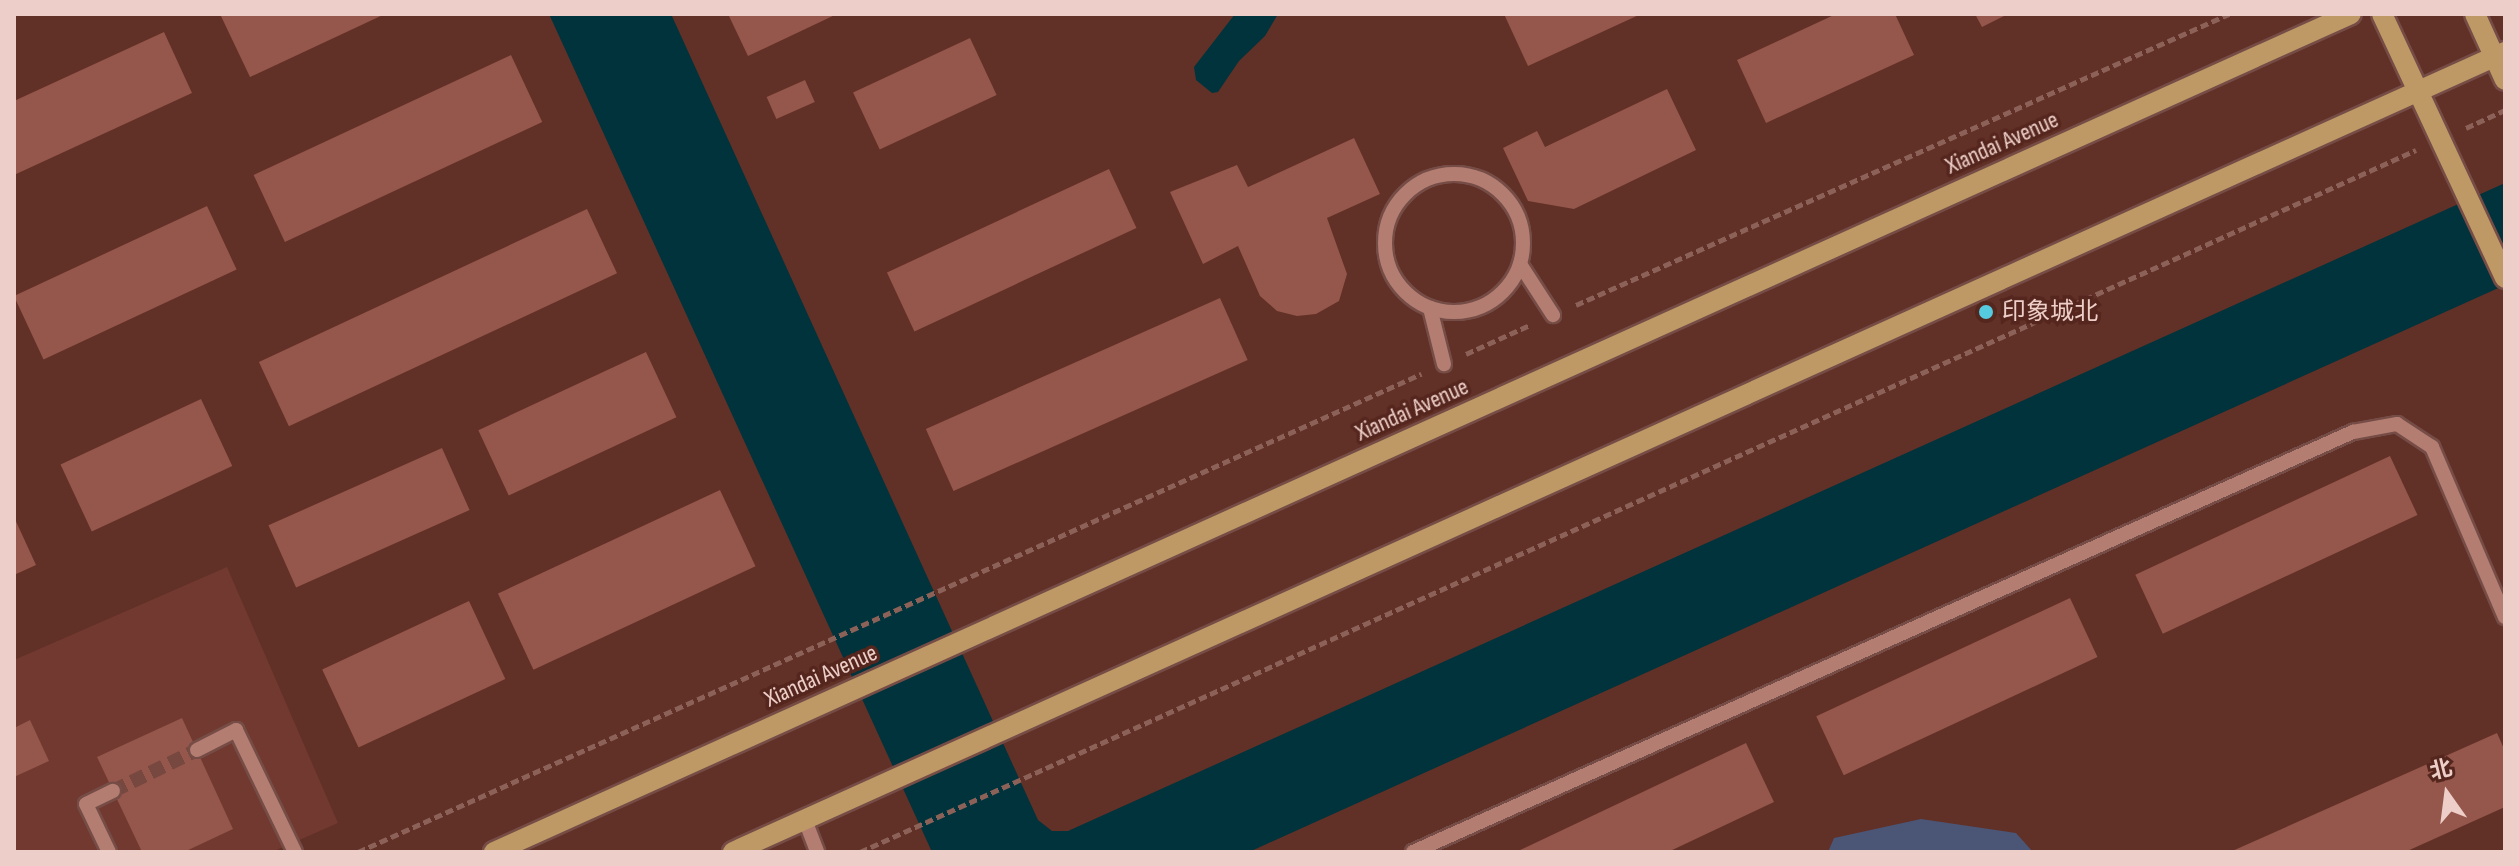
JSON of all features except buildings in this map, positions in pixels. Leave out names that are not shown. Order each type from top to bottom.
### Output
[{"type":"main road","name":"Xiandai Avenue","points":[[494,852],[2351,14]]},
{"type":"main road","points":[[2382,14],[2505,278]]},
{"type":"main road","points":[[2475,14],[2500,54],[2505,80]]},
{"type":"main road","points":[[733,852],[2500,54]]},
{"type":"street","points":[[1445,174],[1469,175],[1491,183],[1509,199],[1520,220],[1524,242],[1520,264],[1511,284],[1495,299],[1463,311],[1430,308],[1410,297],[1396,281],[1385,249],[1390,215],[1403,195],[1423,180],[1445,174]]},
{"type":"street","points":[[1520,264],[1553,315]]},
{"type":"street","points":[[1430,308],[1444,364]]},
{"type":"street","points":[[1413,852],[2353,432],[2397,424],[2432,447],[2505,617]]},
{"type":"street","points":[[197,750],[236,730],[295,852]]},
{"type":"street","points":[[109,852],[86,804],[113,791]]},
{"type":"street","points":[[805,820],[817,852]]},
{"type":"path","points":[[358,852],[2229,14]]},
{"type":"path","points":[[860,852],[2505,110]]},
{"type":"shaded area","points":[[549,14],[671,14],[1038,820],[1052,831],[1068,831],[2505,183],[2505,285],[1249,852],[932,852]]},
{"type":"shaded area","points":[[1235,14],[1278,14],[1265,36],[1239,61],[1218,92],[1212,93],[1196,80],[1194,67]]},
{"type":"shaded area","points":[[227,567],[338,823],[272,852],[14,852],[14,660]]},
{"type":"shaded area","points":[[1921,819],[2016,833],[2033,852],[1828,852],[1834,838]]},
{"type":"tunnel","points":[[113,791],[197,750]]},
{"type":"place","name":"印象城北","points":[[1986,312]]}]
